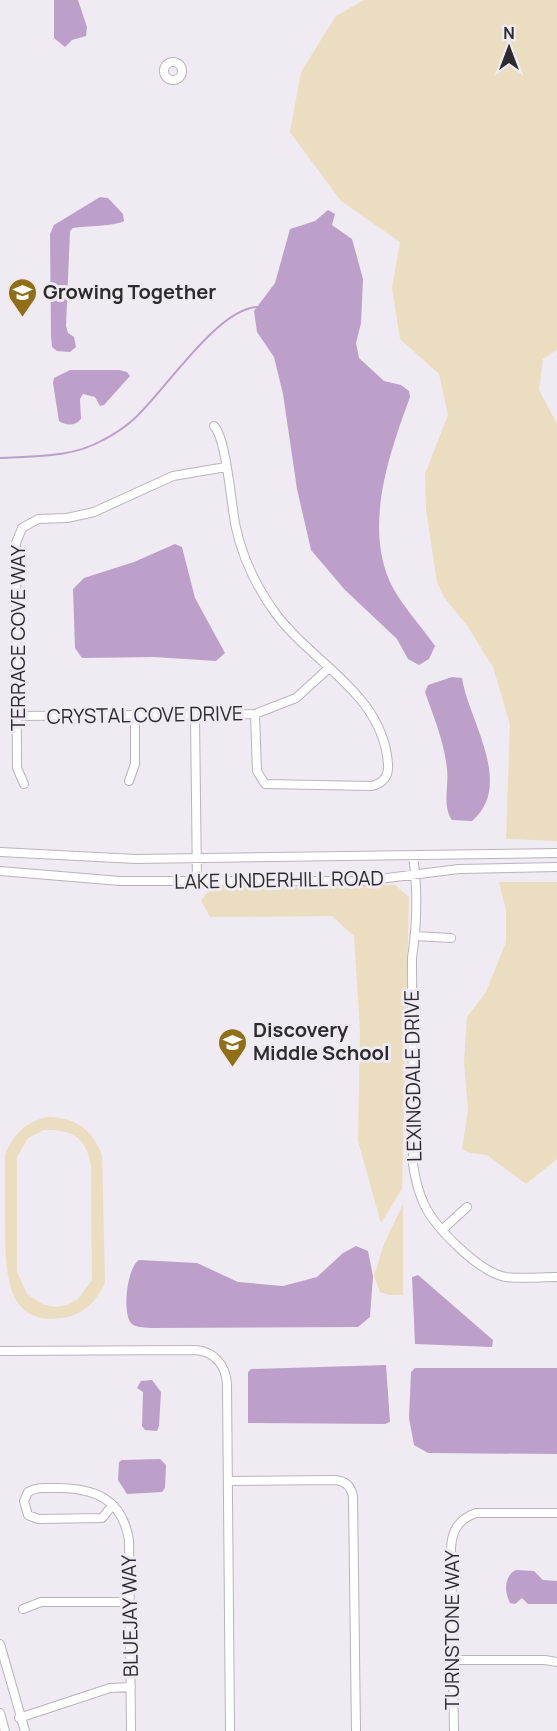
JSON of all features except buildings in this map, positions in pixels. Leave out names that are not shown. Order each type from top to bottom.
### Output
[{"type":"street","points":[[214,426],[221,439],[239,541],[255,579],[287,628],[360,698],[379,729],[388,769],[380,784],[371,786],[265,784],[257,771],[255,714]]},
{"type":"street","name":"TERRACE COVE WAY","points":[[24,784],[17,768],[16,543],[22,528],[38,519],[67,518],[94,512],[173,476],[226,467]]},
{"type":"street","name":"CRYSTAL COVE DRIVE","points":[[17,716],[255,714],[296,698],[329,668]]},
{"type":"street","points":[[129,781],[135,764],[135,716]]},
{"type":"street","points":[[195,716],[197,881]]},
{"type":"street","name":"LAKE UNDERHILL ROAD","points":[[0,852],[136,859],[557,853]]},
{"type":"street","name":"LEXINGDALE DRIVE","points":[[413,856],[416,876],[415,936],[412,958],[413,1164],[416,1182],[425,1206],[442,1230],[480,1265],[504,1277],[557,1277]]},
{"type":"street","name":"LAKE UNDERHILL ROAD","points":[[0,871],[120,881],[363,881],[459,869],[557,867]]},
{"type":"street","points":[[415,936],[451,938]]},
{"type":"street","points":[[442,1230],[467,1208]]},
{"type":"street","points":[[0,1351],[189,1349],[209,1353],[219,1360],[227,1377],[230,1731]]},
{"type":"street","points":[[228,1481],[336,1480],[344,1482],[350,1488],[353,1496],[356,1731]]},
{"type":"street","name":"BLUEJAY WAY","points":[[112,1506],[102,1518],[38,1519],[28,1515],[24,1501],[28,1492],[37,1488],[78,1488],[100,1495],[112,1506],[128,1533],[131,1731]]},
{"type":"street","name":"TURNSTONE WAY","points":[[454,1731],[451,1541],[460,1522],[469,1516],[483,1512],[557,1513]]},
{"type":"street","points":[[23,1610],[41,1602],[130,1602]]},
{"type":"street","points":[[0,1644],[19,1718],[25,1731]]},
{"type":"street","points":[[452,1660],[557,1662]]},
{"type":"street","points":[[19,1718],[110,1688],[131,1687]]},
{"type":"street","points":[[0,1713],[5,1731]]},
{"type":"shaded area","points":[[54,0],[78,0],[87,27],[86,36],[72,40],[65,47],[54,38]]},
{"type":"shaded area","points":[[364,0],[557,0],[557,350],[543,359],[539,390],[557,424],[557,841],[506,839],[510,724],[493,667],[468,627],[444,597],[437,582],[426,509],[425,474],[448,415],[439,374],[400,339],[392,288],[400,242],[341,201],[290,132],[301,72],[336,16]]},
{"type":"shaded area","points":[[100,197],[108,198],[123,214],[124,221],[73,228],[70,231],[66,326],[68,333],[74,337],[76,347],[70,352],[57,351],[52,347],[51,336],[50,234],[54,225]]},
{"type":"shaded area","points":[[328,210],[335,214],[332,225],[352,239],[363,279],[361,323],[356,343],[359,358],[384,381],[401,385],[409,391],[410,397],[388,464],[383,488],[379,536],[383,560],[394,590],[435,646],[429,659],[419,665],[408,659],[397,639],[345,590],[311,550],[297,489],[283,394],[274,357],[257,332],[254,311],[275,283],[290,229],[315,221]]},
{"type":"shaded area","points":[[70,370],[119,370],[127,372],[130,376],[104,405],[100,406],[95,397],[83,394],[80,399],[81,419],[76,423],[67,424],[59,421],[53,383],[54,378]]},
{"type":"shaded area","points":[[175,544],[182,547],[195,598],[225,653],[216,661],[154,657],[82,658],[75,648],[73,589],[84,578],[134,562]]},
{"type":"shaded area","points":[[452,677],[462,678],[489,771],[489,789],[484,806],[472,821],[452,820],[447,809],[446,759],[425,692],[428,685]]},
{"type":"shaded area","points":[[499,882],[557,882],[557,1159],[526,1184],[487,1155],[470,1153],[462,1149],[468,1110],[464,1062],[467,1017],[486,992],[506,942],[506,910]]},
{"type":"shaded area","points":[[214,885],[395,885],[409,897],[402,1189],[381,1223],[358,1141],[360,1030],[354,936],[332,916],[210,917],[201,900]]},
{"type":"shaded area","points":[[58,1118],[82,1127],[93,1138],[102,1155],[105,1282],[98,1295],[88,1306],[69,1317],[42,1318],[28,1312],[18,1302],[11,1289],[8,1273],[5,1240],[5,1155],[17,1135],[27,1125],[40,1119]],"holes":[[[44,1130],[70,1133],[76,1137],[89,1155],[92,1280],[78,1299],[67,1305],[54,1307],[42,1304],[27,1294],[17,1272],[17,1157],[28,1138]]]},
{"type":"shaded area","points":[[403,1204],[403,1295],[389,1295],[380,1292],[374,1276],[384,1244]]},
{"type":"shaded area","points":[[356,1246],[368,1251],[373,1276],[370,1317],[358,1327],[150,1328],[135,1326],[128,1318],[127,1290],[131,1271],[139,1260],[197,1263],[238,1282],[283,1286],[317,1277],[343,1253]]},
{"type":"shaded area","points":[[418,1275],[493,1340],[492,1347],[415,1344],[412,1277]]},
{"type":"shaded area","points":[[386,1365],[390,1422],[385,1424],[248,1423],[248,1372],[251,1369]]},
{"type":"shaded area","points":[[415,1368],[557,1368],[557,1454],[428,1453],[414,1445],[409,1418],[411,1372]]},
{"type":"shaded area","points":[[152,1380],[161,1392],[157,1431],[145,1430],[142,1426],[143,1392],[137,1388],[141,1381]]},
{"type":"shaded area","points":[[160,1459],[166,1465],[165,1488],[162,1492],[127,1494],[118,1480],[119,1462]]},
{"type":"shaded area","points":[[516,1570],[534,1571],[543,1580],[557,1581],[557,1604],[528,1604],[522,1598],[515,1604],[510,1603],[506,1585],[509,1576]]},
{"type":"waterway","points":[[0,458],[66,453],[91,446],[111,436],[146,407],[208,336],[241,311],[257,307]]},
{"type":"place","name":"Growing Together","points":[[22,318]]},
{"type":"place","name":"Discovery Middle School","points":[[232,1068]]}]
